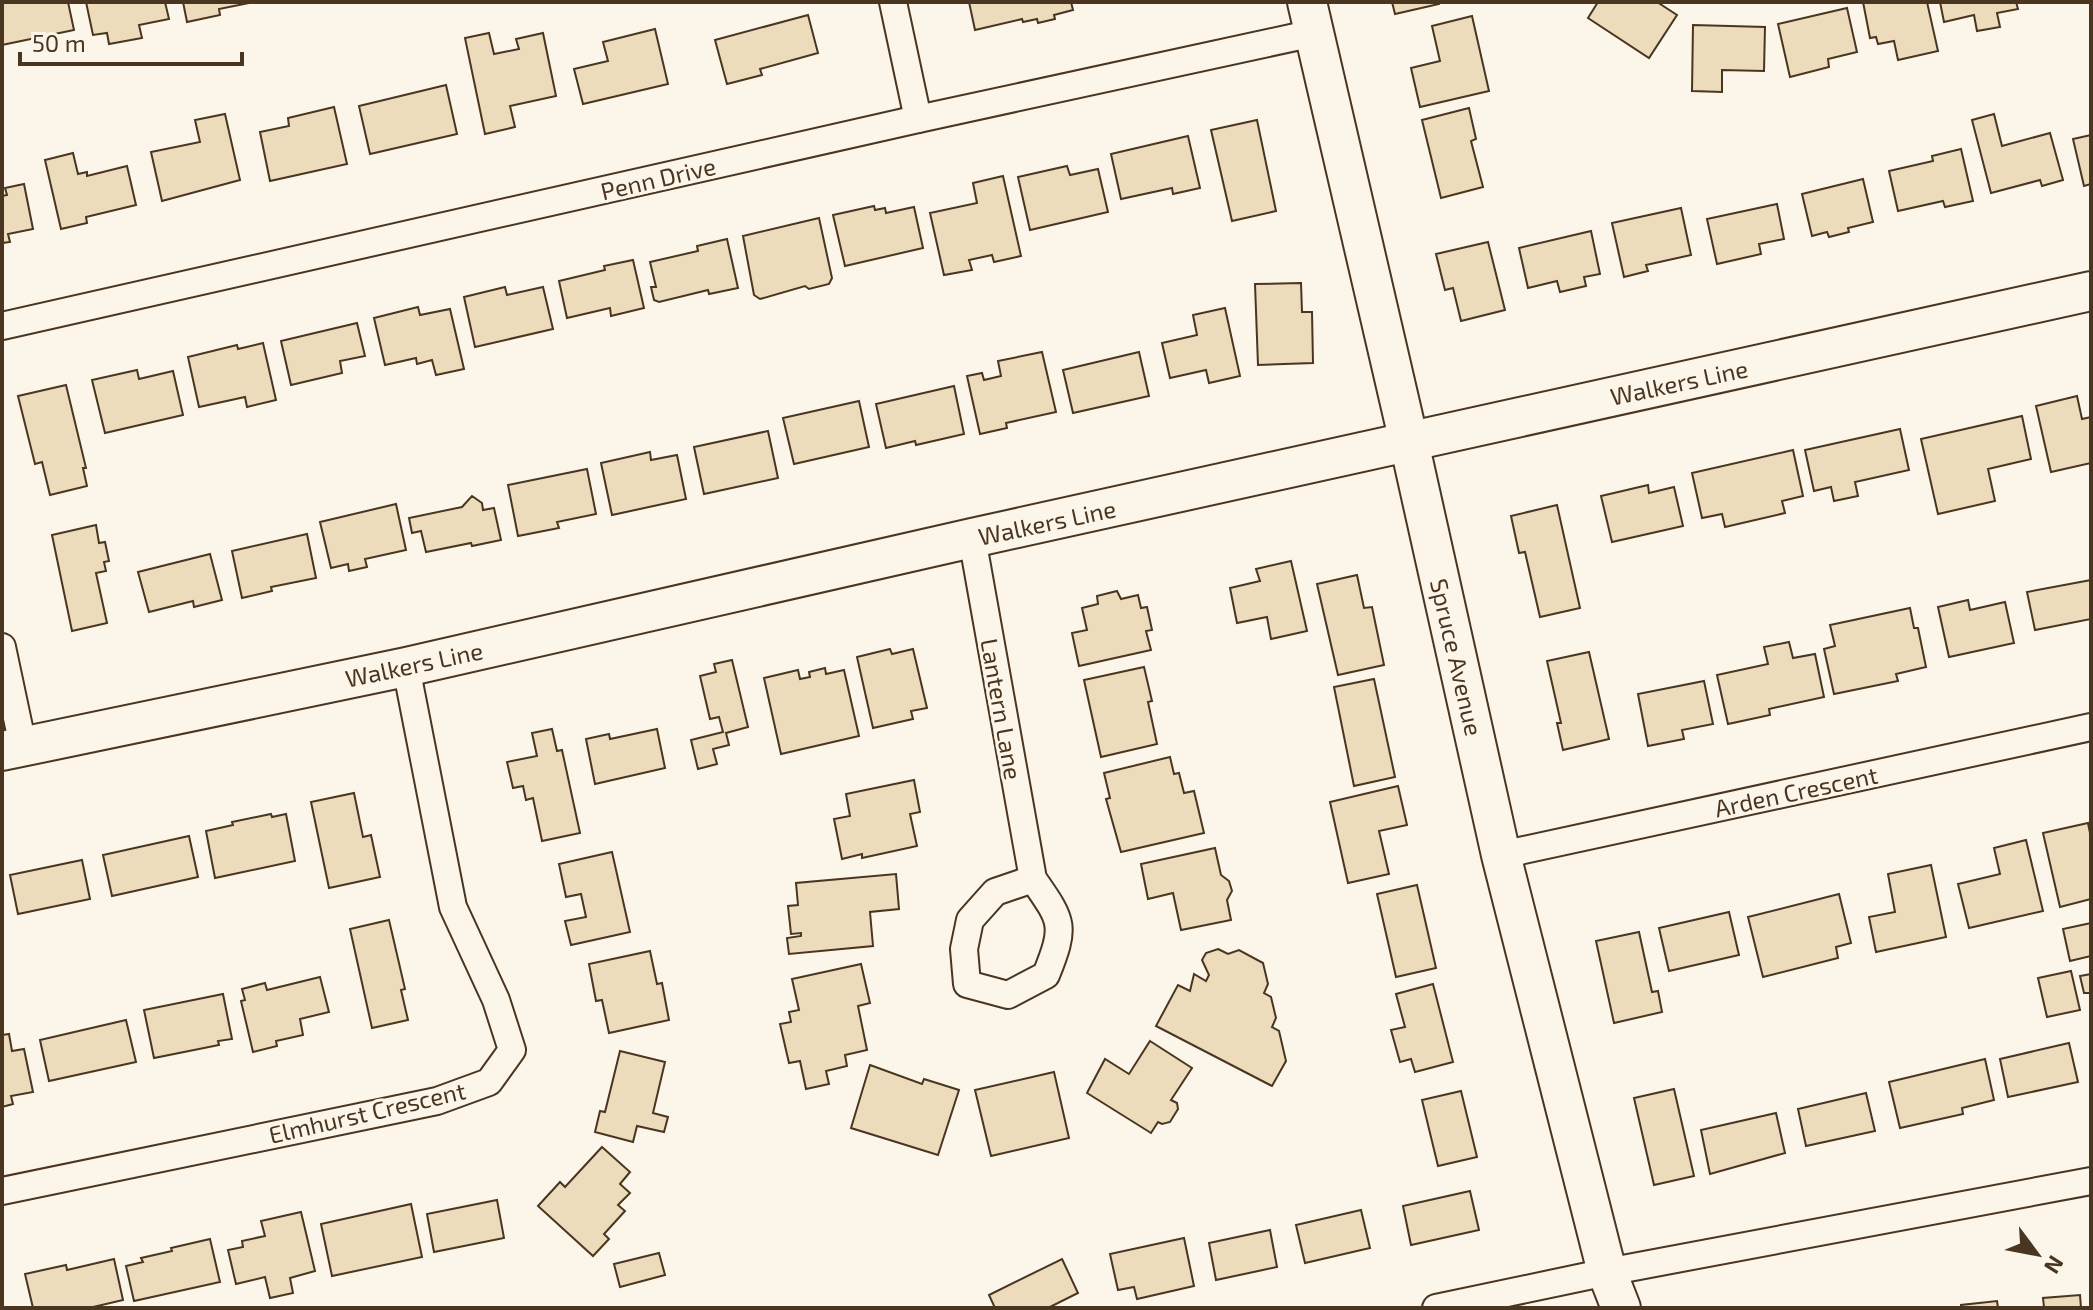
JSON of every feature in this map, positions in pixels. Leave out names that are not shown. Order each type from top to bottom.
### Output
[{"type":"main road","name":"Spruce Avenue","points":[[1310,18],[1501,855],[1607,1272],[1621,1308]]},
{"type":"main road","name":"Walkers Line","points":[[12,748],[406,667],[972,538],[2091,291]]},
{"type":"street","points":[[893,2],[918,119]]},
{"type":"street","name":"Penn Drive","points":[[2,326],[918,119],[1310,18]]},
{"type":"street","name":"Lantern Lane","points":[[972,538],[1033,879],[1056,912],[1060,940],[1046,975],[1008,995],[967,984],[964,949],[970,920],[995,892],[1033,879]]},
{"type":"street","points":[[2,647],[12,748]]},
{"type":"street","name":"Elmhurst Crescent","points":[[2,1191],[437,1101],[489,1082],[512,1050],[496,1000],[453,907],[406,667]]},
{"type":"street","name":"Arden Crescent","points":[[1501,855],[2091,727]]},
{"type":"street","points":[[1436,1308],[1607,1272],[2091,1181]]},
{"type":"building","points":[[2,2],[68,2],[74,30],[2,45]]},
{"type":"building","points":[[86,2],[165,2],[169,19],[139,25],[142,38],[109,44],[107,33],[93,35]]},
{"type":"building","points":[[183,2],[254,2],[219,9],[220,15],[187,22]]},
{"type":"building","points":[[969,2],[1071,2],[1073,10],[1038,23],[1037,19],[1023,22],[1022,19],[975,30]]},
{"type":"building","points":[[1392,2],[1439,2],[1439,4],[1395,14]]},
{"type":"building","points":[[1598,2],[1657,2],[1677,15],[1649,58],[1588,18]]},
{"type":"building","points":[[1863,2],[1927,2],[1938,51],[1898,60],[1894,41],[1878,44],[1876,37],[1870,38]]},
{"type":"building","points":[[1940,2],[2016,2],[2018,9],[1997,13],[2000,27],[1977,31],[1974,15],[1944,22]]},
{"type":"building","points":[[1847,8],[1857,52],[1828,59],[1829,67],[1790,77],[1778,24]]},
{"type":"building","points":[[808,15],[818,53],[760,69],[762,75],[727,84],[715,40]]},
{"type":"building","points":[[1472,16],[1489,91],[1420,107],[1411,68],[1440,61],[1432,26]]},
{"type":"building","points":[[1693,25],[1765,27],[1764,71],[1722,70],[1722,92],[1692,91]]},
{"type":"building","points":[[655,29],[668,84],[583,104],[574,69],[608,61],[603,42]]},
{"type":"building","points":[[489,33],[494,54],[519,49],[516,39],[543,33],[556,96],[510,106],[515,127],[485,134],[465,38]]},
{"type":"building","points":[[446,85],[457,134],[370,154],[359,106]]},
{"type":"building","points":[[334,107],[347,164],[270,181],[260,132],[289,126],[288,118]]},
{"type":"building","points":[[1469,108],[1476,139],[1471,141],[1483,187],[1441,198],[1422,120]]},
{"type":"building","points":[[225,114],[240,180],[162,201],[151,152],[200,142],[195,120]]},
{"type":"building","points":[[1994,114],[2002,146],[2050,133],[2063,180],[2042,186],[2040,180],[1991,193],[1972,120]]},
{"type":"building","points":[[1257,120],[1276,211],[1232,221],[1211,130]]},
{"type":"building","points":[[2091,135],[2091,184],[2084,186],[2073,139]]},
{"type":"building","points":[[1188,136],[1200,188],[1173,194],[1172,188],[1121,199],[1111,154]]},
{"type":"building","points":[[1961,149],[1973,201],[1945,207],[1943,201],[1898,211],[1889,171],[1933,161],[1932,156]]},
{"type":"building","points":[[73,153],[78,174],[87,172],[87,176],[127,166],[136,205],[86,217],[87,223],[61,229],[45,160]]},
{"type":"building","points":[[1067,166],[1070,175],[1098,169],[1108,212],[1030,230],[1018,177]]},
{"type":"building","points":[[1003,176],[1021,256],[994,262],[992,255],[969,260],[972,270],[944,275],[930,213],[977,203],[973,183]]},
{"type":"building","points":[[1863,179],[1873,222],[1829,237],[1827,232],[1812,236],[1802,194]]},
{"type":"building","points":[[24,184],[33,229],[8,234],[10,242],[2,243],[2,196],[7,195],[5,188]]},
{"type":"building","points":[[1777,204],[1784,239],[1759,244],[1761,254],[1717,264],[1707,219]]},
{"type":"building","points":[[874,206],[875,210],[885,208],[886,213],[914,207],[923,248],[845,266],[833,215]]},
{"type":"building","points":[[1681,208],[1691,255],[1646,265],[1648,271],[1624,277],[1612,223]]},
{"type":"building","points":[[819,218],[832,278],[829,284],[809,289],[805,286],[760,299],[754,295],[743,236]]},
{"type":"building","points":[[1591,231],[1600,274],[1584,277],[1586,286],[1560,292],[1557,281],[1528,288],[1519,248]]},
{"type":"building","points":[[727,239],[738,288],[709,294],[708,290],[659,302],[654,300],[651,287],[656,287],[650,262],[698,251],[697,246]]},
{"type":"building","points":[[1488,242],[1505,310],[1461,321],[1453,288],[1445,290],[1436,254]]},
{"type":"building","points":[[633,260],[644,308],[611,316],[610,308],[567,318],[559,281]]},
{"type":"building","points":[[1301,283],[1302,312],[1312,312],[1313,363],[1258,365],[1255,284]]},
{"type":"building","points":[[505,287],[507,295],[543,287],[553,329],[475,347],[464,297]]},
{"type":"building","points":[[418,307],[420,315],[450,309],[464,369],[436,375],[432,360],[417,364],[416,358],[385,365],[374,318]]},
{"type":"building","points":[[1225,308],[1240,376],[1209,383],[1206,370],[1170,378],[1162,343],[1197,335],[1193,315]]},
{"type":"building","points":[[357,323],[365,356],[340,361],[342,373],[291,385],[281,341]]},
{"type":"building","points":[[263,343],[276,400],[247,407],[245,397],[199,407],[188,357],[237,345],[238,349]]},
{"type":"building","points":[[1042,352],[1056,412],[1006,423],[1007,428],[980,434],[967,376],[982,373],[984,380],[1001,376],[998,361]]},
{"type":"building","points":[[1139,352],[1149,396],[1073,413],[1063,370]]},
{"type":"building","points":[[137,370],[139,379],[173,371],[183,415],[105,433],[92,380]]},
{"type":"building","points":[[66,385],[86,468],[83,468],[87,486],[50,495],[42,462],[35,464],[18,396]]},
{"type":"building","points":[[954,386],[964,434],[886,448],[876,404]]},
{"type":"building","points":[[2077,396],[2082,419],[2091,417],[2091,463],[2051,472],[2036,406]]},
{"type":"building","points":[[859,401],[869,447],[794,464],[783,418]]},
{"type":"building","points":[[2022,416],[2031,459],[1988,469],[1995,501],[1938,514],[1921,439]]},
{"type":"building","points":[[1900,429],[1909,470],[1855,482],[1858,496],[1834,501],[1831,487],[1814,491],[1805,450]]},
{"type":"building","points":[[768,431],[778,478],[704,494],[694,447]]},
{"type":"building","points":[[1793,450],[1803,496],[1782,501],[1785,513],[1725,527],[1722,514],[1702,518],[1692,473]]},
{"type":"building","points":[[650,452],[651,460],[677,455],[686,499],[612,515],[601,463]]},
{"type":"building","points":[[587,469],[596,514],[557,522],[559,528],[518,536],[508,485]]},
{"type":"building","points":[[1648,485],[1649,493],[1674,487],[1683,526],[1612,542],[1601,496]]},
{"type":"building","points":[[472,496],[482,503],[483,510],[494,508],[501,540],[426,552],[421,531],[412,533],[409,518],[462,507]]},
{"type":"building","points":[[396,504],[406,550],[365,559],[367,567],[349,571],[348,564],[331,568],[320,522]]},
{"type":"building","points":[[1557,505],[1580,608],[1540,617],[1525,552],[1519,553],[1511,516]]},
{"type":"building","points":[[96,525],[99,543],[105,542],[109,561],[104,562],[106,571],[96,573],[107,623],[72,631],[52,535]]},
{"type":"building","points":[[307,534],[316,578],[271,587],[272,591],[242,598],[232,551]]},
{"type":"building","points":[[210,554],[222,600],[194,607],[193,601],[149,612],[138,572]]},
{"type":"building","points":[[1291,561],[1307,631],[1271,639],[1267,617],[1237,623],[1230,588],[1260,581],[1256,569]]},
{"type":"building","points":[[1357,575],[1364,608],[1372,607],[1384,665],[1338,675],[1317,584]]},
{"type":"building","points":[[2091,580],[2091,619],[2035,630],[2027,592]]},
{"type":"building","points":[[1117,591],[1121,599],[1138,595],[1141,608],[1147,607],[1152,630],[1146,631],[1151,650],[1079,666],[1072,633],[1087,630],[1082,608],[1098,604],[1097,596]]},
{"type":"building","points":[[1968,600],[1970,610],[2005,602],[2014,643],[1949,657],[1938,607]]},
{"type":"building","points":[[1910,608],[1914,628],[1918,628],[1926,667],[1896,674],[1898,681],[1834,694],[1824,649],[1835,646],[1830,625]]},
{"type":"building","points":[[1789,642],[1793,658],[1815,654],[1824,697],[1769,709],[1770,715],[1728,724],[1717,675],[1768,664],[1764,647]]},
{"type":"building","points":[[890,649],[892,654],[913,649],[927,708],[911,711],[913,719],[873,728],[857,657]]},
{"type":"building","points":[[1589,652],[1609,739],[1563,750],[1557,723],[1561,723],[1547,661]]},
{"type":"building","points":[[732,660],[748,727],[726,733],[729,745],[713,749],[717,764],[698,769],[691,740],[723,732],[719,717],[710,719],[700,676],[716,672],[714,664]]},
{"type":"building","points":[[1144,667],[1157,744],[1101,757],[1084,680]]},
{"type":"building","points":[[825,668],[826,674],[844,670],[859,736],[781,754],[764,678],[798,670],[800,679],[810,677],[809,672]]},
{"type":"building","points":[[1374,679],[1395,777],[1354,786],[1334,687]]},
{"type":"building","points":[[1704,681],[1713,724],[1682,730],[1684,739],[1648,746],[1638,694]]},
{"type":"building","points":[[552,729],[557,751],[562,750],[580,833],[542,841],[533,798],[526,800],[523,786],[513,788],[507,762],[537,756],[532,733]]},
{"type":"building","points":[[657,729],[665,768],[595,784],[586,739],[609,734],[610,739]]},
{"type":"building","points":[[1170,757],[1174,774],[1179,773],[1184,793],[1194,791],[1204,833],[1121,852],[1106,799],[1110,798],[1104,773]]},
{"type":"building","points":[[914,780],[920,812],[910,814],[917,846],[862,858],[862,854],[842,859],[834,819],[850,816],[846,794]]},
{"type":"building","points":[[1398,786],[1407,825],[1379,831],[1389,874],[1348,883],[1330,802]]},
{"type":"building","points":[[354,793],[363,837],[371,835],[380,877],[329,888],[311,802]]},
{"type":"building","points":[[271,814],[272,817],[286,814],[295,861],[215,878],[206,831]]},
{"type":"building","points":[[2088,823],[2091,838],[2091,899],[2060,907],[2043,833]]},
{"type":"building","points":[[189,836],[198,877],[112,896],[103,855]]},
{"type":"building","points":[[2026,840],[2043,911],[1969,928],[1958,884],[2000,874],[1994,848]]},
{"type":"building","points":[[1215,848],[1221,875],[1229,881],[1232,891],[1227,900],[1231,920],[1181,930],[1173,893],[1148,899],[1141,864]]},
{"type":"building","points":[[612,852],[630,932],[571,945],[565,921],[586,917],[581,894],[566,897],[559,864]]},
{"type":"building","points":[[82,860],[90,899],[18,914],[10,875]]},
{"type":"building","points":[[1931,865],[1946,937],[1876,952],[1869,917],[1895,912],[1888,874]]},
{"type":"building","points":[[896,874],[899,909],[870,912],[873,946],[789,954],[787,938],[801,936],[801,933],[791,934],[788,906],[798,905],[796,883]]},
{"type":"building","points":[[1417,885],[1436,968],[1396,977],[1377,894]]},
{"type":"building","points":[[1839,894],[1851,943],[1836,947],[1838,958],[1763,977],[1748,917]]},
{"type":"building","points":[[1729,912],[1739,955],[1669,971],[1659,928]]},
{"type":"building","points":[[389,920],[405,989],[401,990],[408,1020],[372,1028],[350,929]]},
{"type":"building","points":[[2091,923],[2091,956],[2070,961],[2063,929]]},
{"type":"building","points":[[1639,932],[1652,992],[1658,991],[1662,1012],[1614,1023],[1596,941]]},
{"type":"building","points":[[1218,949],[1228,954],[1239,950],[1263,963],[1268,984],[1264,993],[1271,997],[1276,1018],[1272,1027],[1279,1031],[1286,1061],[1272,1086],[1156,1026],[1178,985],[1190,991],[1194,974],[1206,981],[1209,975],[1202,960],[1206,953]]},
{"type":"building","points":[[650,951],[657,984],[662,983],[669,1020],[609,1033],[602,1000],[596,1001],[589,964]]},
{"type":"building","points":[[861,964],[870,1003],[858,1006],[867,1050],[845,1055],[847,1066],[826,1071],[829,1084],[806,1089],[800,1061],[789,1063],[780,1024],[791,1022],[789,1012],[799,1010],[792,979]]},
{"type":"building","points":[[2071,971],[2080,1010],[2047,1017],[2038,978]]},
{"type":"building","points":[[2091,974],[2091,993],[2084,993],[2080,976]]},
{"type":"building","points":[[320,977],[329,1012],[300,1019],[303,1035],[276,1041],[277,1046],[253,1052],[241,1001],[245,1000],[242,989],[265,983],[267,990]]},
{"type":"building","points":[[1433,984],[1453,1062],[1415,1072],[1411,1059],[1400,1062],[1391,1030],[1405,1027],[1396,994]]},
{"type":"building","points":[[223,994],[232,1039],[218,1041],[219,1045],[154,1058],[144,1010]]},
{"type":"building","points":[[126,1020],[136,1062],[49,1081],[40,1040]]},
{"type":"building","points":[[9,1034],[12,1051],[24,1049],[33,1092],[11,1096],[13,1104],[2,1107],[2,1035]]},
{"type":"building","points":[[1150,1041],[1192,1068],[1171,1100],[1177,1103],[1178,1109],[1170,1122],[1158,1122],[1151,1133],[1087,1093],[1105,1059],[1129,1074]]},
{"type":"building","points":[[2069,1043],[2078,1082],[2008,1097],[2000,1059]]},
{"type":"building","points":[[620,1051],[665,1062],[653,1113],[668,1117],[664,1132],[637,1126],[633,1142],[595,1132],[600,1111],[605,1112]]},
{"type":"building","points":[[1985,1059],[1994,1100],[1962,1108],[1963,1114],[1900,1128],[1889,1082]]},
{"type":"building","points":[[870,1065],[922,1084],[924,1079],[959,1090],[938,1155],[851,1128]]},
{"type":"building","points":[[1054,1072],[1069,1138],[991,1156],[975,1090]]},
{"type":"building","points":[[1674,1089],[1694,1176],[1654,1185],[1634,1098]]},
{"type":"building","points":[[1461,1091],[1477,1157],[1438,1166],[1422,1100]]},
{"type":"building","points":[[1866,1093],[1875,1131],[1806,1146],[1798,1109]]},
{"type":"building","points":[[1776,1113],[1785,1153],[1710,1174],[1701,1130]]},
{"type":"building","points":[[602,1147],[630,1172],[620,1184],[630,1193],[618,1205],[625,1211],[604,1234],[609,1239],[593,1256],[538,1206],[560,1182],[565,1187]]},
{"type":"building","points":[[1470,1191],[1479,1230],[1411,1245],[1403,1206]]},
{"type":"building","points":[[497,1200],[504,1238],[434,1252],[427,1214]]},
{"type":"building","points":[[411,1204],[422,1257],[332,1276],[321,1224]]},
{"type":"building","points":[[1361,1210],[1370,1248],[1305,1263],[1296,1225]]},
{"type":"building","points":[[301,1212],[315,1271],[290,1278],[293,1293],[270,1298],[265,1277],[236,1284],[228,1250],[243,1247],[242,1241],[265,1236],[261,1221]]},
{"type":"building","points":[[1270,1230],[1277,1267],[1216,1280],[1209,1243]]},
{"type":"building","points":[[1184,1238],[1194,1286],[1137,1299],[1134,1287],[1118,1290],[1110,1254]]},
{"type":"building","points":[[210,1239],[220,1282],[134,1301],[126,1266],[143,1262],[141,1258],[172,1251],[171,1248]]},
{"type":"building","points":[[659,1253],[665,1275],[620,1287],[614,1264]]},
{"type":"building","points":[[114,1259],[123,1300],[89,1308],[33,1308],[25,1274],[66,1265],[67,1270]]},
{"type":"building","points":[[1062,1259],[1078,1293],[1048,1308],[995,1308],[989,1295]]},
{"type":"building","points":[[2080,1295],[2081,1308],[2038,1308],[2044,1307],[2043,1298]]},
{"type":"building","points":[[1997,1301],[1998,1308],[1961,1308],[1961,1305]]}]
